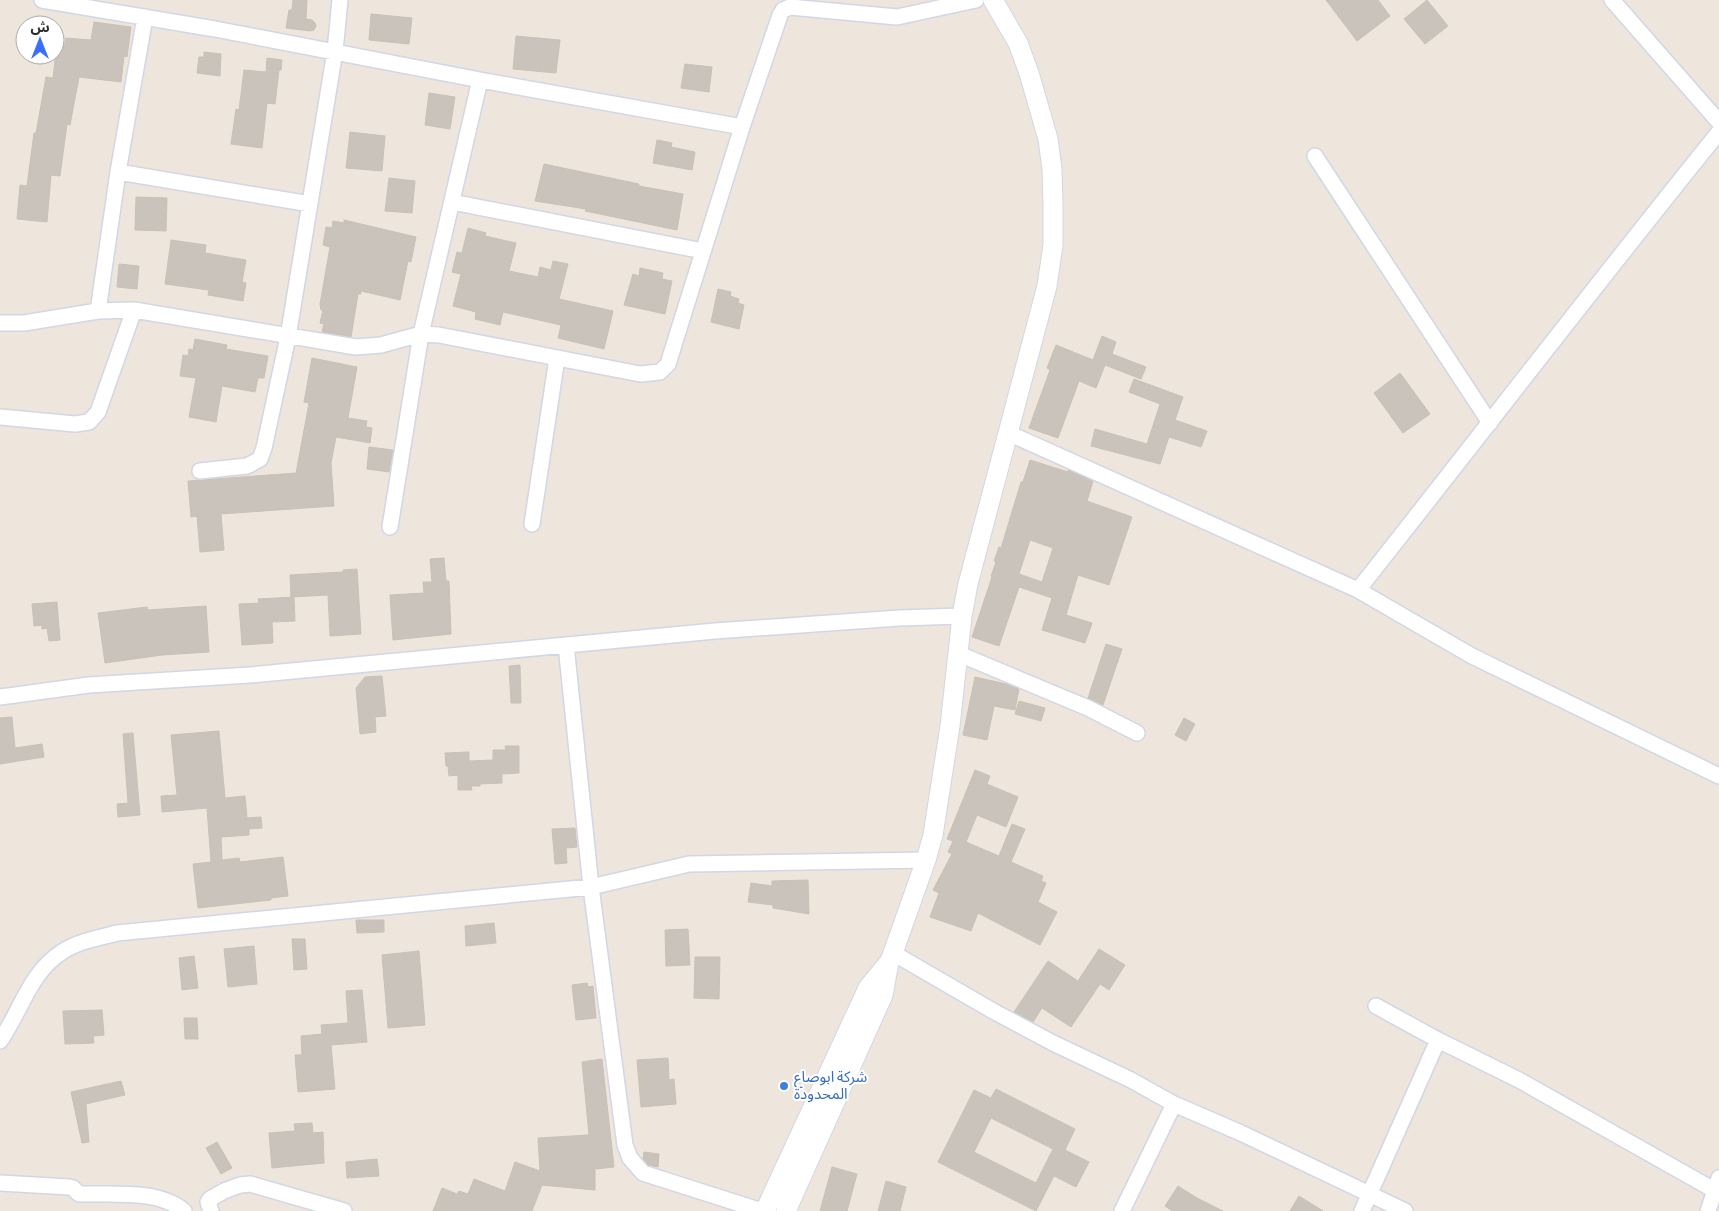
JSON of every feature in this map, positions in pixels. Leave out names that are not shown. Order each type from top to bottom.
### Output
[{"type":"street","points":[[42,0],[335,51],[480,80],[742,127]]},
{"type":"street","points":[[200,471],[247,466],[260,459],[264,448],[288,337],[335,51],[340,0]]},
{"type":"street","points":[[0,323],[24,323],[98,311],[134,310],[356,347],[381,345],[421,334],[439,334],[640,374],[660,372],[668,364],[742,127],[783,10],[790,7],[813,8],[897,17],[976,0]]},
{"type":"street","points":[[786,1211],[883,995],[892,957],[926,860],[933,835],[950,726],[962,616],[968,584],[1047,286],[1053,245],[1053,187],[1048,139],[1029,73],[1018,43],[993,0]]},
{"type":"street","points":[[1612,0],[1719,122]]},
{"type":"street","points":[[98,311],[118,172],[145,17]]},
{"type":"street","points":[[390,527],[421,334],[480,80]]},
{"type":"street","points":[[1358,590],[1628,244],[1719,132]]},
{"type":"street","points":[[1316,156],[1490,423]]},
{"type":"street","points":[[118,172],[310,204]]},
{"type":"street","points":[[452,202],[703,251]]},
{"type":"street","points":[[0,417],[75,424],[89,422],[98,412],[134,310]]},
{"type":"street","points":[[532,524],[557,358]]},
{"type":"street","points":[[1008,433],[1358,590],[1472,656],[1719,776]]},
{"type":"street","points":[[0,697],[89,685],[250,675],[725,630],[899,618],[962,616]]},
{"type":"street","points":[[566,645],[591,887],[625,1145],[630,1158],[643,1173],[764,1211],[868,988],[892,957]]},
{"type":"street","points":[[958,654],[1088,708],[1137,734]]},
{"type":"street","points":[[0,1041],[32,984],[44,967],[62,951],[117,933],[591,887],[689,864],[926,860]]},
{"type":"street","points":[[892,957],[1174,1104],[1405,1211]]},
{"type":"street","points":[[1376,1006],[1716,1184],[1708,1211]]},
{"type":"street","points":[[1362,1211],[1438,1040]]},
{"type":"street","points":[[1122,1211],[1174,1104]]},
{"type":"street","points":[[0,1183],[69,1187],[79,1194],[142,1195],[164,1199],[184,1211]]},
{"type":"street","points":[[211,1211],[210,1199],[224,1191],[246,1184],[344,1211]]},
{"type":"building","points":[[293,0],[307,0],[306,19],[312,20],[315,23],[314,30],[286,28]]},
{"type":"building","points":[[1326,0],[1378,0],[1390,16],[1357,41]]},
{"type":"building","points":[[1427,0],[1448,26],[1425,44],[1404,19]]},
{"type":"building","points":[[371,14],[412,18],[409,44],[369,40]]},
{"type":"building","points":[[94,22],[131,27],[127,57],[124,56],[121,82],[79,77],[70,125],[67,124],[60,176],[51,175],[47,222],[17,219],[20,185],[27,186],[34,133],[36,133],[46,77],[53,78],[54,65],[65,65],[66,38],[91,40]]},
{"type":"building","points":[[516,36],[560,40],[556,73],[513,69]]},
{"type":"building","points":[[204,52],[221,54],[220,76],[197,73],[199,57],[204,57]]},
{"type":"building","points":[[267,58],[282,60],[275,104],[267,103],[262,148],[231,144],[236,109],[239,110],[244,70],[266,72]]},
{"type":"building","points":[[685,64],[712,67],[709,92],[681,88]]},
{"type":"building","points":[[429,93],[455,97],[450,129],[425,125]]},
{"type":"building","points":[[350,132],[385,136],[382,171],[346,168]]},
{"type":"building","points":[[657,140],[672,143],[671,147],[695,152],[692,170],[653,163]]},
{"type":"building","points":[[544,164],[683,194],[677,230],[585,211],[586,209],[535,201]]},
{"type":"building","points":[[389,178],[415,181],[412,213],[385,211]]},
{"type":"building","points":[[136,197],[167,198],[166,231],[135,230]]},
{"type":"building","points":[[344,220],[416,237],[411,262],[408,261],[400,300],[361,291],[361,294],[358,294],[351,337],[322,332],[324,324],[320,323],[323,310],[321,310],[320,304],[330,247],[323,245],[326,227],[332,228],[333,221],[344,223]]},
{"type":"building","points":[[468,228],[486,233],[485,236],[516,243],[509,271],[538,277],[540,267],[551,270],[553,261],[568,264],[559,299],[613,311],[604,349],[558,338],[561,325],[503,312],[500,325],[475,319],[476,312],[453,306],[461,274],[452,272],[457,252],[462,253]]},
{"type":"building","points":[[171,240],[206,245],[205,253],[246,260],[242,282],[246,283],[243,301],[208,295],[209,290],[165,284]]},
{"type":"building","points":[[119,264],[139,266],[137,289],[117,287]]},
{"type":"building","points":[[640,268],[663,273],[662,279],[672,281],[665,314],[624,305],[633,274],[639,276]]},
{"type":"building","points":[[718,289],[731,292],[730,296],[739,299],[738,303],[744,305],[739,329],[711,322]]},
{"type":"building","points":[[1102,336],[1116,342],[1112,354],[1146,367],[1141,379],[1105,365],[1096,388],[1079,381],[1058,438],[1029,428],[1050,370],[1047,368],[1056,345],[1093,360]]},
{"type":"building","points":[[195,339],[227,345],[226,349],[268,356],[264,378],[258,378],[255,392],[222,386],[216,422],[189,417],[196,378],[180,376],[183,355],[188,356],[189,349],[193,350]]},
{"type":"building","points":[[312,358],[357,367],[348,418],[367,421],[366,427],[372,428],[370,443],[336,437],[331,463],[334,506],[221,514],[224,550],[200,552],[197,516],[191,517],[188,481],[296,473],[309,403],[304,402]]},
{"type":"building","points":[[1400,373],[1430,414],[1403,433],[1374,393]]},
{"type":"building","points":[[1134,379],[1183,397],[1175,420],[1207,431],[1201,447],[1169,437],[1160,464],[1091,446],[1095,429],[1147,444],[1160,404],[1129,392]]},
{"type":"building","points":[[369,447],[393,450],[389,472],[367,469]]},
{"type":"building","points":[[1030,460],[1068,472],[1068,470],[1093,481],[1087,501],[1132,517],[1109,585],[1078,575],[1066,615],[1092,623],[1085,643],[1042,630],[1052,598],[1019,587],[999,646],[972,637],[992,577],[996,562],[994,561],[999,547],[1001,548],[1021,482],[1023,482]],"holes":[[[1030,540],[1053,548],[1042,582],[1019,574]]]},
{"type":"building","points":[[444,558],[446,581],[449,581],[451,634],[393,640],[390,595],[424,593],[423,582],[432,582],[430,559]]},
{"type":"building","points":[[357,569],[361,634],[330,636],[328,595],[291,597],[290,575],[343,572],[343,570]]},
{"type":"building","points":[[294,597],[295,621],[272,622],[273,643],[242,645],[239,604],[259,603],[258,599]]},
{"type":"building","points":[[57,602],[60,640],[49,641],[47,628],[42,629],[42,625],[34,626],[32,604]]},
{"type":"building","points":[[206,606],[209,652],[162,655],[105,663],[98,613],[147,607],[148,610]]},
{"type":"building","points":[[1106,644],[1122,649],[1103,705],[1088,698]]},
{"type":"building","points":[[520,665],[521,703],[511,703],[509,666]]},
{"type":"building","points":[[382,676],[386,716],[375,717],[376,732],[360,734],[356,688],[365,677]]},
{"type":"building","points":[[975,677],[1019,689],[1015,710],[994,706],[987,740],[963,735]]},
{"type":"building","points":[[1019,701],[1045,708],[1041,721],[1015,714]]},
{"type":"building","points":[[12,717],[15,748],[42,744],[44,757],[0,764],[0,718]]},
{"type":"building","points":[[1184,718],[1195,724],[1186,741],[1175,735]]},
{"type":"building","points":[[219,731],[225,798],[245,796],[247,818],[261,817],[262,828],[249,829],[249,835],[221,837],[222,860],[239,858],[240,862],[283,857],[288,896],[271,898],[271,900],[198,908],[193,864],[211,862],[207,808],[162,812],[161,796],[177,795],[171,735]]},
{"type":"building","points":[[133,733],[140,815],[118,817],[117,804],[128,803],[123,734]]},
{"type":"building","points":[[505,746],[519,746],[519,773],[502,774],[502,783],[480,784],[480,786],[471,786],[472,790],[458,790],[458,775],[449,776],[445,753],[469,752],[469,761],[493,760],[493,750],[506,750]]},
{"type":"building","points":[[975,770],[990,776],[987,784],[1018,797],[1006,827],[977,815],[966,842],[999,856],[1012,824],[1025,829],[1011,862],[1043,876],[1041,881],[1046,883],[1038,902],[1057,912],[1040,945],[978,913],[971,931],[930,917],[939,893],[933,890],[952,854],[948,852],[953,841],[947,839]]},
{"type":"building","points":[[575,828],[577,847],[566,848],[567,863],[555,864],[552,829]]},
{"type":"building","points":[[808,880],[809,914],[773,908],[773,905],[748,902],[751,883],[772,886],[772,881]]},
{"type":"building","points":[[356,920],[384,920],[384,932],[357,933]]},
{"type":"building","points":[[494,923],[496,943],[466,946],[465,926]]},
{"type":"building","points":[[688,929],[690,965],[666,966],[665,930]]},
{"type":"building","points":[[292,939],[305,939],[307,969],[294,970]]},
{"type":"building","points":[[254,946],[257,984],[228,987],[224,949]]},
{"type":"building","points":[[1099,949],[1125,965],[1109,990],[1100,984],[1071,1027],[1042,1008],[1033,1022],[1014,1012],[1048,961],[1078,981]]},
{"type":"building","points":[[419,951],[425,1025],[388,1028],[382,955]]},
{"type":"building","points":[[194,956],[198,988],[182,990],[179,958]]},
{"type":"building","points":[[695,957],[720,957],[719,999],[694,998]]},
{"type":"building","points":[[587,983],[588,987],[593,986],[596,1018],[576,1020],[572,985]]},
{"type":"building","points":[[362,990],[367,1042],[331,1045],[335,1089],[298,1092],[295,1055],[302,1055],[301,1036],[322,1034],[321,1025],[348,1023],[346,991]]},
{"type":"building","points":[[102,1010],[104,1035],[93,1036],[94,1043],[65,1044],[63,1011]]},
{"type":"building","points":[[184,1018],[197,1018],[198,1039],[185,1039]]},
{"type":"building","points":[[668,1058],[669,1080],[674,1079],[676,1104],[641,1107],[637,1060]]},
{"type":"building","points":[[602,1059],[614,1167],[595,1169],[595,1190],[542,1185],[532,1211],[433,1211],[442,1188],[457,1194],[459,1191],[468,1194],[474,1179],[505,1191],[515,1162],[540,1171],[538,1138],[589,1135],[582,1062]]},
{"type":"building","points":[[121,1081],[125,1095],[86,1104],[89,1142],[82,1143],[71,1092]]},
{"type":"building","points":[[996,1089],[1075,1129],[1065,1150],[1089,1162],[1076,1187],[1054,1176],[1036,1211],[938,1162],[974,1090],[991,1098]],"holes":[[[991,1118],[1053,1149],[1036,1183],[974,1152]]]},
{"type":"building","points":[[312,1123],[313,1133],[323,1132],[324,1163],[272,1168],[269,1133],[295,1131],[294,1124]]},
{"type":"building","points":[[217,1142],[232,1168],[221,1174],[206,1148]]},
{"type":"building","points":[[644,1152],[659,1154],[658,1167],[648,1165],[643,1159]]},
{"type":"building","points":[[377,1159],[379,1176],[347,1178],[346,1162]]},
{"type":"building","points":[[832,1167],[857,1174],[847,1211],[820,1211]]},
{"type":"building","points":[[886,1181],[906,1187],[900,1211],[878,1211]]},
{"type":"building","points":[[1178,1186],[1223,1211],[1172,1211],[1165,1206]]},
{"type":"building","points":[[1299,1196],[1323,1211],[1290,1211]]},
{"type":"place","name":"شركة ابوصاع المحدودة","points":[[784,1086]]}]
